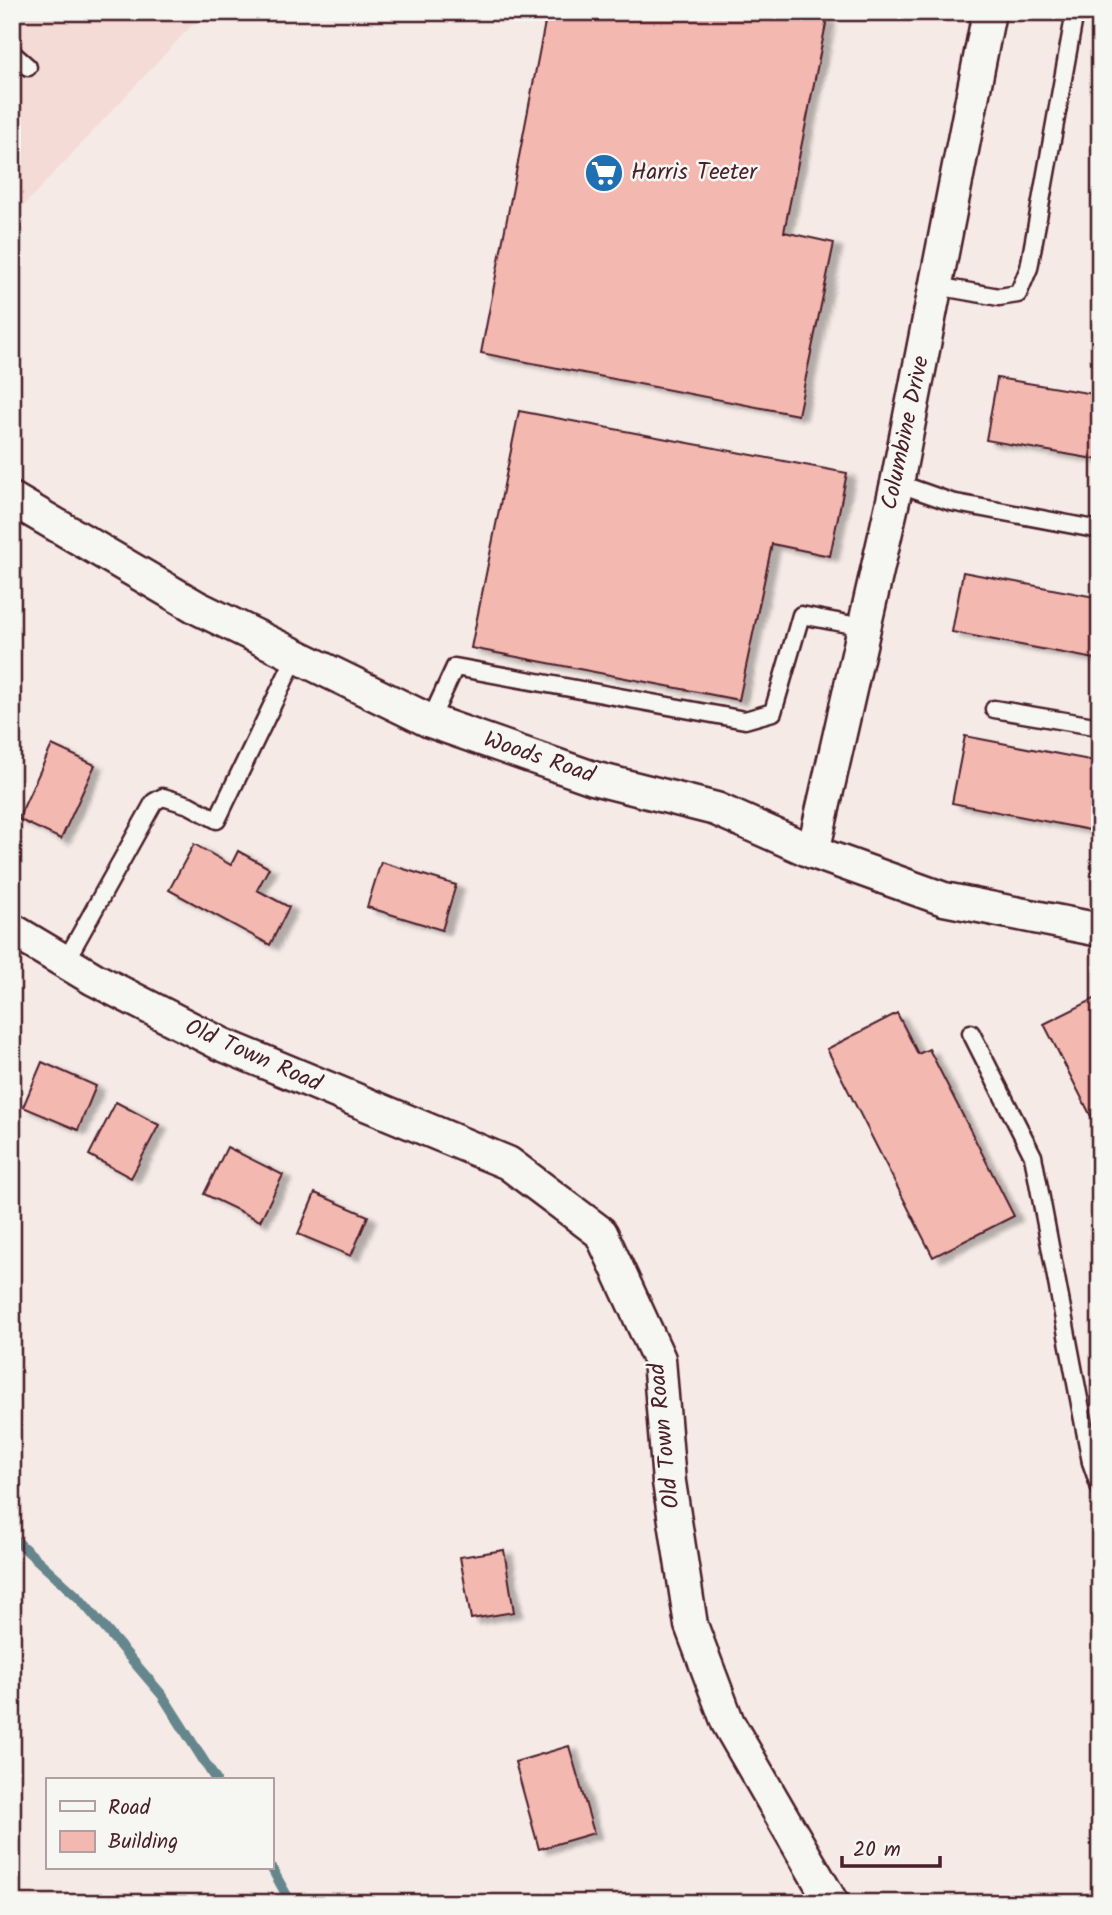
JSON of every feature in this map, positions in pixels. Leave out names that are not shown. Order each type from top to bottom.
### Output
[{"type":"street","name":"Columbine Drive","points":[[813,852],[897,483],[989,12]]},
{"type":"street","name":"Woods Road","points":[[12,499],[198,608],[295,658],[430,721],[593,778],[716,809],[813,852],[944,899],[1100,930]]},
{"type":"street","name":"Old Town Road","points":[[12,930],[65,962],[220,1044],[508,1163],[601,1233],[659,1359],[669,1482],[691,1625],[728,1723],[832,1903]]},
{"type":"lane","points":[[936,286],[999,297],[1018,294],[1029,268],[1075,12]]},
{"type":"lane","points":[[12,53],[28,67]]},
{"type":"lane","points":[[897,483],[951,502],[1100,530]]},
{"type":"lane","points":[[430,721],[455,667],[744,720],[773,712],[801,615],[863,627]]},
{"type":"lane","points":[[65,962],[154,802],[163,797],[189,805],[217,820],[295,658]]},
{"type":"lane","points":[[994,709],[1100,727]]},
{"type":"lane","points":[[971,1033],[1033,1156],[1100,1488]]},
{"type":"shaded area","points":[[12,12],[204,12],[12,218]]},
{"type":"building","points":[[547,12],[790,12],[827,19],[784,232],[834,243],[798,415],[481,353]]},
{"type":"building","points":[[997,378],[1100,395],[1100,460],[986,440]]},
{"type":"building","points":[[519,411],[847,473],[830,556],[772,544],[739,700],[471,648]]},
{"type":"building","points":[[963,572],[1100,598],[1100,660],[952,632]]},
{"type":"building","points":[[965,736],[1100,762],[1100,832],[952,803]]},
{"type":"building","points":[[52,745],[95,765],[61,839],[18,819]]},
{"type":"building","points":[[194,844],[231,865],[238,851],[269,868],[257,890],[289,907],[270,945],[169,890]]},
{"type":"building","points":[[381,862],[456,885],[442,930],[367,907]]},
{"type":"building","points":[[1100,996],[1100,1134],[1044,1024]]},
{"type":"building","points":[[897,1013],[918,1054],[929,1049],[1014,1216],[933,1257],[827,1049]]},
{"type":"building","points":[[42,1062],[96,1086],[78,1130],[23,1107]]},
{"type":"building","points":[[116,1102],[159,1125],[131,1178],[89,1155]]},
{"type":"building","points":[[227,1147],[283,1175],[260,1221],[204,1194]]},
{"type":"building","points":[[315,1193],[368,1216],[351,1256],[298,1234]]},
{"type":"building","points":[[504,1550],[514,1612],[471,1619],[460,1557]]},
{"type":"building","points":[[569,1746],[594,1833],[539,1849],[515,1762]]},
{"type":"waterway","points":[[12,1537],[79,1598],[162,1695],[215,1778]]},
{"type":"waterway","points":[[273,1870],[291,1903]]},
{"type":"place","name":"Harris Teeter","points":[[604,173]]}]
